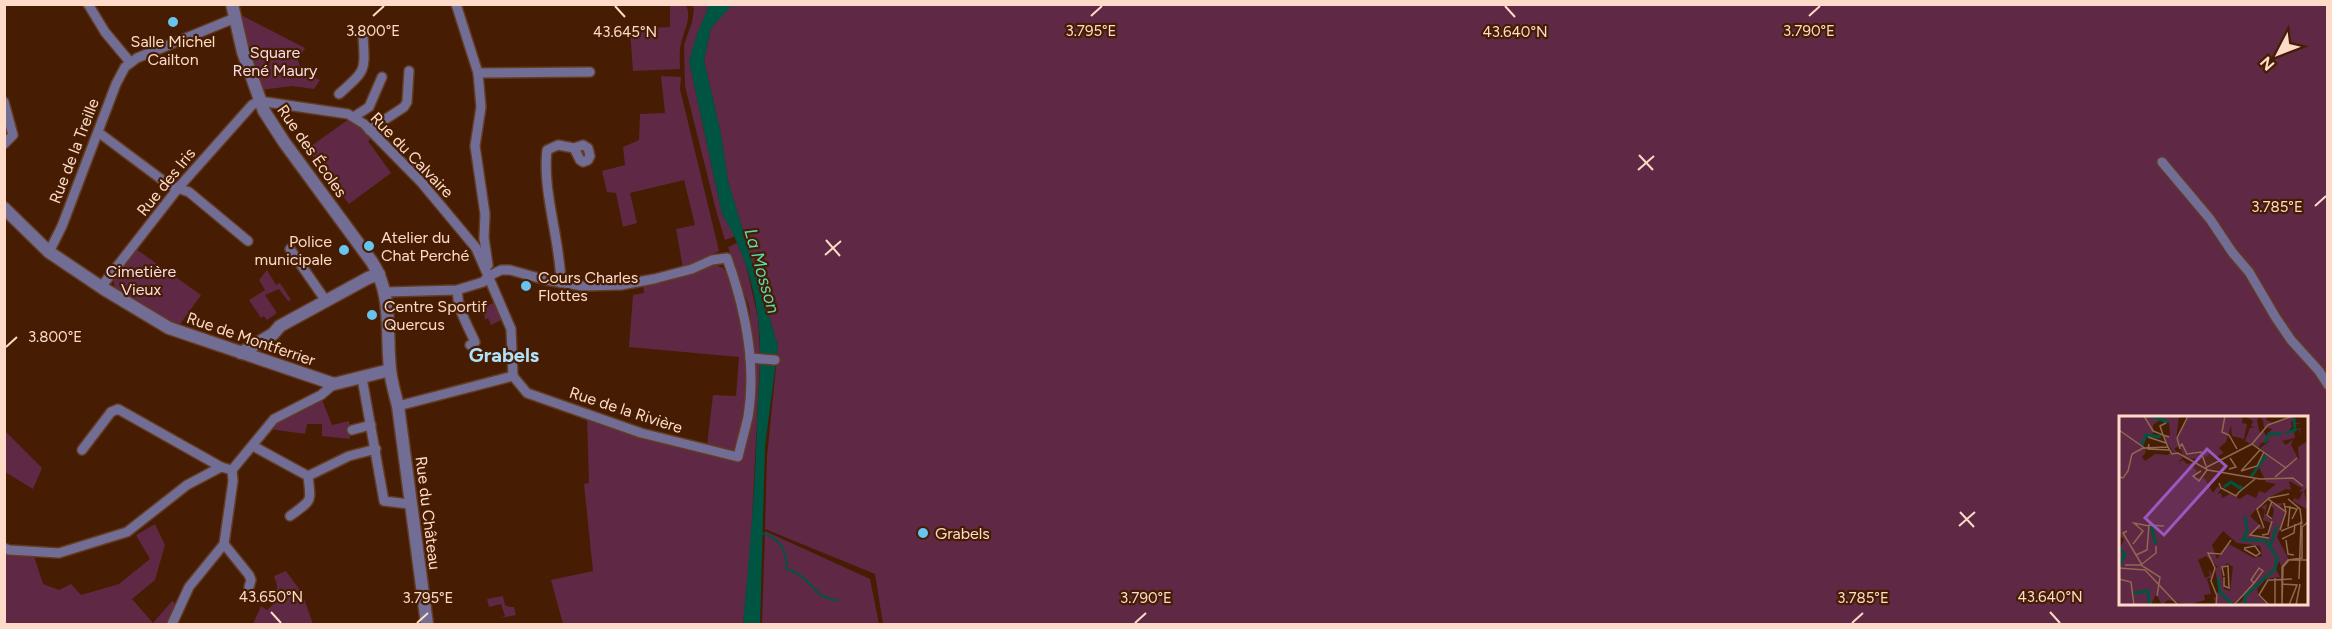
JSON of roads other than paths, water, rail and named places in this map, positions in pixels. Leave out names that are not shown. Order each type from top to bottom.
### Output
[{"type":"street","points":[[88,4],[105,32],[130,62],[137,57],[235,18]]},
{"type":"street","name":"Rue des Écoles","points":[[232,4],[243,52],[260,101],[284,142],[379,274],[385,292],[390,370]]},
{"type":"street","points":[[398,406],[513,376],[511,329],[489,276],[484,238],[485,214],[475,146],[481,107],[478,73],[456,4]]},
{"type":"street","points":[[339,94],[361,75],[364,65],[363,35]]},
{"type":"street","name":"Rue de la Treille","points":[[49,252],[62,226],[116,84],[130,62]]},
{"type":"street","points":[[369,130],[404,107],[407,102],[409,71]]},
{"type":"street","points":[[478,73],[590,72]]},
{"type":"street","points":[[355,116],[369,107],[382,77]]},
{"type":"street","name":"Rue du Calvaire","points":[[260,101],[348,114],[369,130],[422,182],[462,234],[476,248],[489,276]]},
{"type":"street","name":"Rue des Iris","points":[[101,287],[179,187],[232,126],[252,105],[260,101]]},
{"type":"street","points":[[4,102],[13,135],[4,144]]},
{"type":"street","points":[[98,132],[169,185],[189,192],[248,242]]},
{"type":"street","points":[[561,283],[561,261],[545,166],[547,150],[558,144],[574,147]]},
{"type":"street","points":[[2162,162],[2210,219],[2232,252],[2249,272],[2291,340],[2319,371],[2328,386]]},
{"type":"street","name":"Rue de Montferrier","points":[[4,208],[49,252],[169,328],[334,384]]},
{"type":"street","points":[[290,249],[326,301]]},
{"type":"street","points":[[385,292],[458,290],[483,282],[501,270],[583,286],[621,285],[663,277],[692,269],[712,260],[727,258],[740,299],[753,358],[775,360]]},
{"type":"street","points":[[241,353],[273,334],[280,326],[379,274]]},
{"type":"street","points":[[458,290],[458,304],[475,342],[470,345]]},
{"type":"street","name":"Rue de la Rivière","points":[[513,376],[527,393],[641,433],[738,457],[748,416],[753,358]]},
{"type":"street","points":[[172,624],[189,587],[224,544],[233,481],[232,470],[279,416],[321,394],[334,384],[390,370]]},
{"type":"street","name":"Rue du Château","points":[[390,370],[398,406],[409,504],[427,624]]},
{"type":"street","points":[[362,378],[384,501],[409,504]]},
{"type":"street","points":[[82,450],[111,412],[118,409],[232,470]]},
{"type":"street","points":[[352,430],[370,425]]},
{"type":"street","points":[[253,446],[308,476]]},
{"type":"street","points":[[308,476],[349,456],[376,449]]},
{"type":"street","points":[[4,548],[59,553],[128,532],[187,485],[221,466]]},
{"type":"street","points":[[290,516],[308,502],[311,496],[308,476]]},
{"type":"street","points":[[224,544],[249,574],[251,580],[249,587]]},
{"type":"water","name":"La Mosson","points":[[709,5],[732,5],[711,28],[704,60],[721,134],[728,181],[778,346],[765,446],[760,624],[743,624],[753,501],[760,368],[757,314],[745,262],[722,214],[689,61]]},
{"type":"waterway","points":[[761,533],[768,535],[781,545],[787,569],[799,574],[822,596],[838,601]]},
{"type":"place","name":"Salle Michel Cailton","points":[[173,22]]},
{"type":"place","name":"Atelier du Chat Perché","points":[[369,246]]},
{"type":"place","name":"Police municipale","points":[[344,250]]},
{"type":"place","name":"Cours Charles Flottes","points":[[526,286]]},
{"type":"place","name":"Centre Sportif Quercus","points":[[372,315]]},
{"type":"place","name":"Grabels","points":[[923,533]]},
{"type":"district","name":"Grabels","points":[[504,355]]},
{"type":"park label","name":"Square René Maury","points":[[275,61]]},
{"type":"park label","name":"Cimetière Vieux","points":[[141,280]]}]
